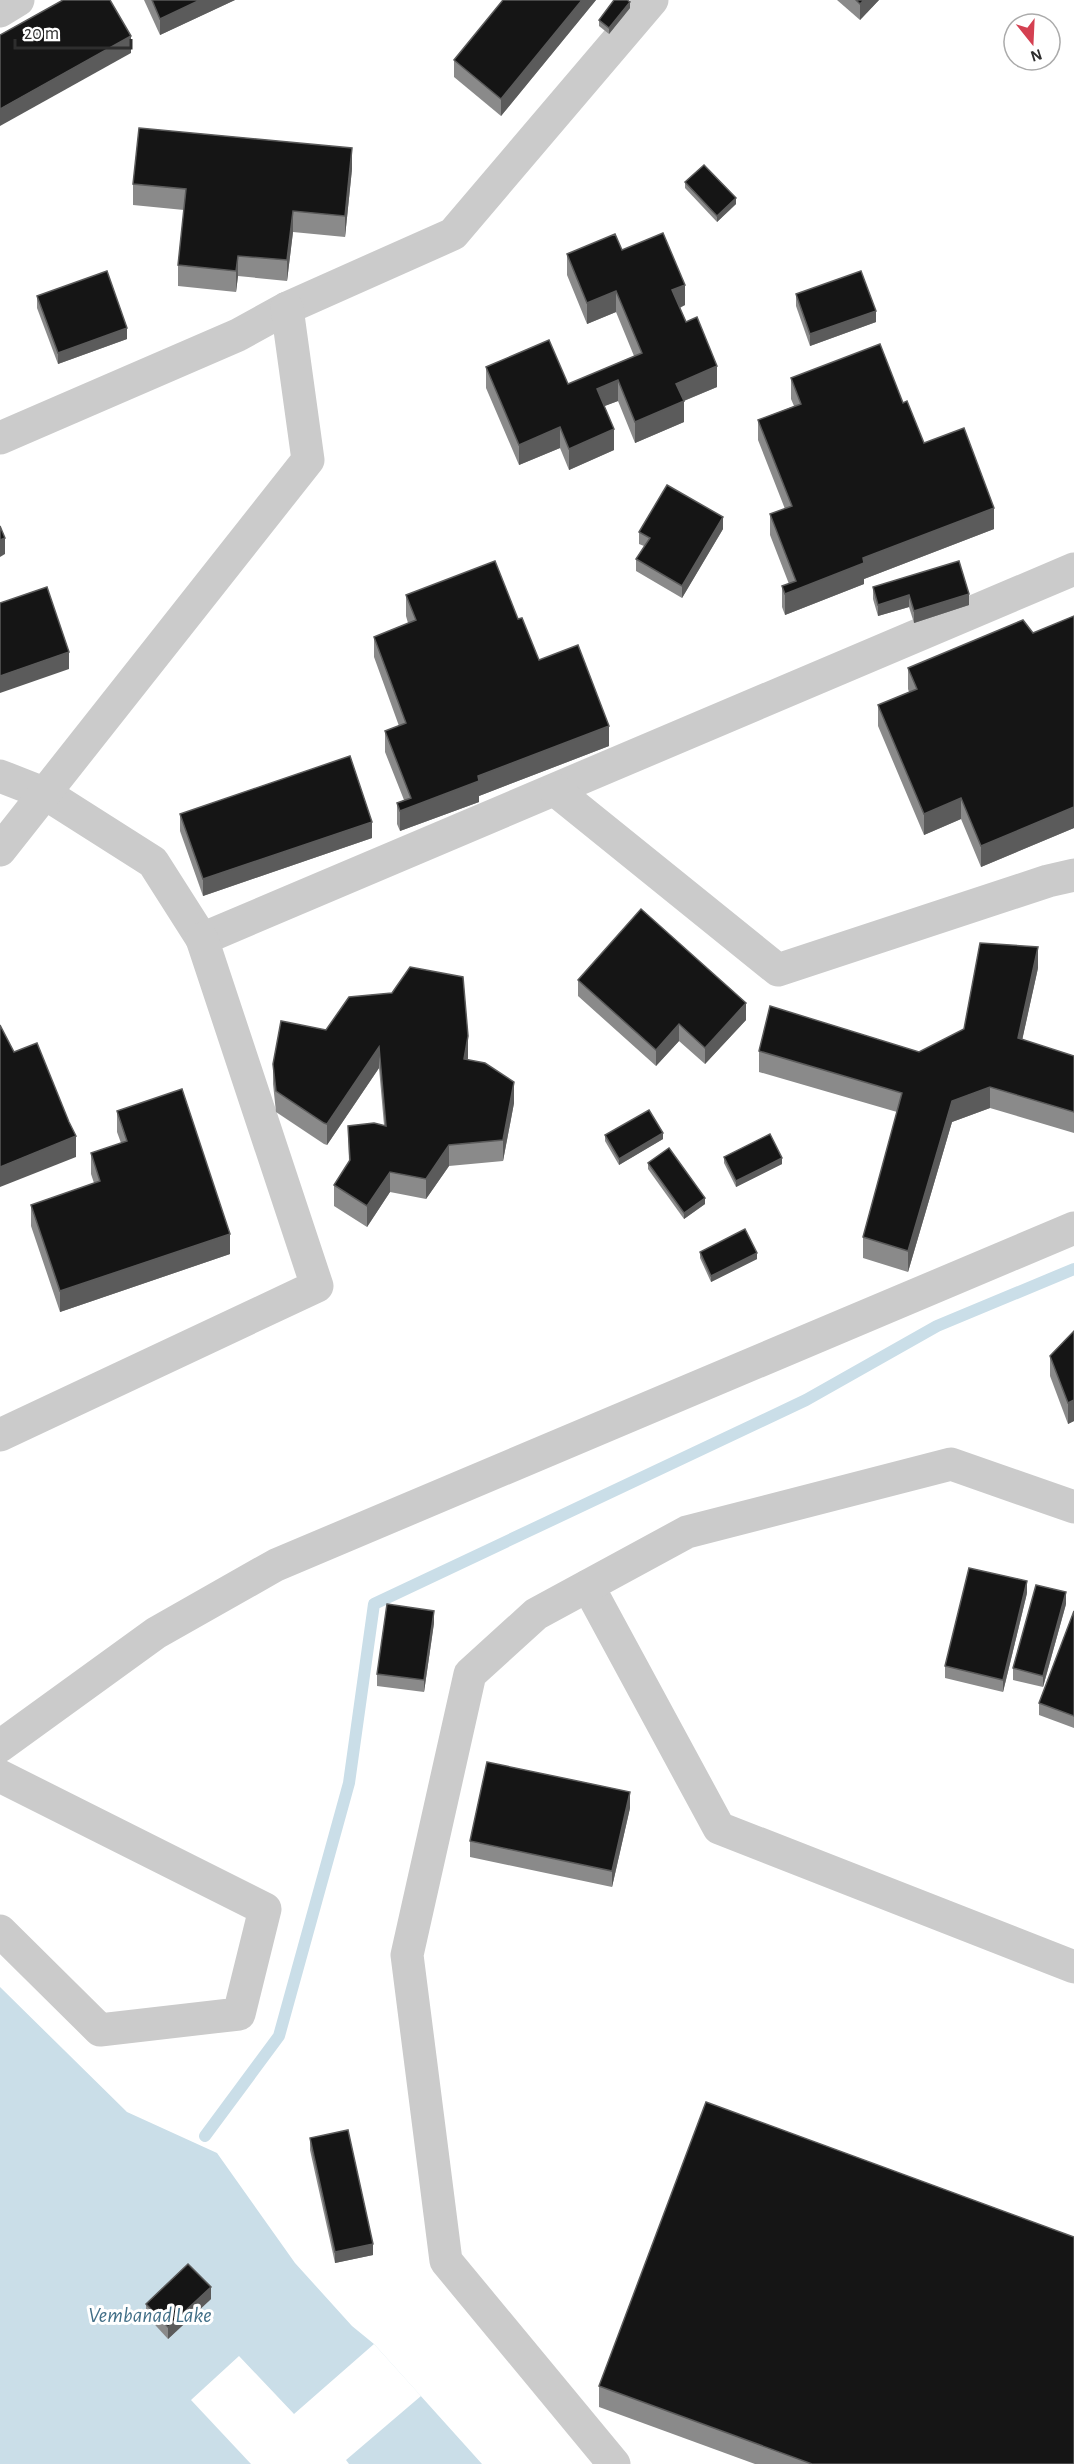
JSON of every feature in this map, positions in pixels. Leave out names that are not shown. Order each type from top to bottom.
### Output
[{"type":"street","points":[[0,11],[18,0]]},
{"type":"street","points":[[0,438],[238,335],[287,308],[453,234],[652,0]]},
{"type":"street","points":[[0,850],[308,460],[287,308]]},
{"type":"street","points":[[202,939],[1074,569]]},
{"type":"street","points":[[0,776],[46,794],[153,862],[202,939],[316,1286],[0,1435]]},
{"type":"street","points":[[555,790],[778,970],[1048,881],[1074,875]]},
{"type":"street","points":[[0,1746],[156,1633],[276,1565],[1074,1228]]},
{"type":"street","points":[[614,2464],[446,2261],[407,1955],[470,1674],[536,1614],[687,1532],[951,1464],[1074,1507]]},
{"type":"street","points":[[588,1586],[719,1828],[1074,1967]]},
{"type":"street","points":[[0,1776],[265,1908],[239,2014],[100,2030],[0,1931]]},
{"type":"water","name":"Vembanad Lake","points":[[0,1987],[127,2112],[217,2153],[295,2263],[352,2326],[374,2344],[482,2464],[0,2464]]},
{"type":"pier","points":[[374,2344],[421,2396],[346,2460],[349,2464],[251,2464],[191,2400],[239,2356],[294,2414]]},
{"type":"building","points":[[63,0],[110,0],[131,36],[0,109],[0,35]]},
{"type":"building","points":[[152,0],[200,0],[160,19]]},
{"type":"building","points":[[503,0],[582,0],[501,99],[454,60]]},
{"type":"building","points":[[614,0],[630,2],[609,28],[599,20]]},
{"type":"building","points":[[139,128],[352,148],[345,216],[293,211],[287,260],[238,256],[236,271],[178,265],[186,189],[133,184]]},
{"type":"building","points":[[704,165],[736,198],[717,216],[685,182]]},
{"type":"building","points":[[663,233],[685,285],[672,290],[686,322],[697,317],[717,366],[676,384],[684,401],[635,422],[618,380],[597,389],[614,429],[569,449],[560,427],[519,445],[486,367],[549,340],[568,384],[642,353],[616,291],[587,303],[567,254],[615,234],[622,250]]},
{"type":"building","points":[[107,271],[127,328],[58,353],[37,296]]},
{"type":"building","points":[[861,271],[876,311],[810,334],[796,294]]},
{"type":"building","points":[[880,344],[903,403],[907,401],[924,443],[964,428],[994,508],[863,558],[864,563],[785,594],[782,586],[796,581],[770,514],[792,506],[758,420],[801,404],[791,378]]},
{"type":"building","points":[[667,485],[723,517],[682,586],[636,559],[650,538],[639,532]]},
{"type":"building","points":[[0,526],[5,538],[0,540]]},
{"type":"building","points":[[495,561],[518,619],[522,618],[539,660],[578,645],[609,726],[478,776],[479,781],[400,811],[397,803],[411,798],[385,731],[406,723],[374,637],[416,620],[406,595]]},
{"type":"building","points":[[959,561],[969,594],[914,611],[909,595],[878,605],[873,587]]},
{"type":"building","points":[[47,587],[69,652],[0,676],[0,603]]},
{"type":"building","points":[[1074,616],[1074,807],[981,846],[961,798],[924,814],[878,705],[917,689],[908,668],[1023,620],[1033,633]]},
{"type":"building","points":[[350,756],[372,822],[203,879],[180,814]]},
{"type":"building","points":[[641,909],[746,1003],[705,1048],[679,1024],[656,1050],[578,980]]},
{"type":"building","points":[[980,943],[1038,947],[1018,1038],[1074,1056],[1074,1112],[990,1087],[952,1101],[908,1251],[863,1237],[902,1093],[759,1051],[770,1006],[919,1052],[964,1029]]},
{"type":"building","points":[[410,967],[463,977],[468,1036],[464,1059],[485,1063],[514,1082],[503,1140],[449,1145],[426,1179],[390,1172],[367,1206],[334,1185],[350,1160],[348,1126],[374,1123],[386,1126],[379,1047],[327,1124],[276,1091],[273,1064],[281,1021],[326,1030],[349,997],[392,993]]},
{"type":"building","points":[[0,1025],[14,1052],[37,1043],[76,1136],[0,1167]]},
{"type":"building","points":[[182,1089],[230,1234],[60,1291],[31,1205],[100,1181],[91,1153],[127,1141],[117,1111]]},
{"type":"building","points":[[649,1110],[663,1133],[619,1159],[605,1135]]},
{"type":"building","points":[[770,1134],[782,1158],[736,1181],[724,1157]]},
{"type":"building","points":[[669,1148],[705,1198],[684,1213],[648,1163]]},
{"type":"building","points":[[745,1229],[757,1253],[711,1276],[700,1252]]},
{"type":"building","points":[[1074,1331],[1074,1400],[1068,1403],[1050,1356]]},
{"type":"building","points":[[969,1568],[1027,1581],[1003,1680],[945,1666]]},
{"type":"building","points":[[1036,1585],[1066,1592],[1043,1676],[1013,1668]]},
{"type":"building","points":[[387,1604],[434,1611],[424,1680],[377,1674]]},
{"type":"building","points":[[1074,1611],[1074,1716],[1039,1703]]},
{"type":"building","points":[[487,1762],[630,1792],[612,1871],[470,1841]]},
{"type":"building","points":[[706,2102],[1074,2237],[1074,2464],[812,2464],[599,2386]]},
{"type":"building","points":[[348,2130],[373,2244],[335,2252],[310,2138]]},
{"type":"building","points":[[188,2264],[211,2287],[168,2327],[146,2304]]},
{"type":"waterway","points":[[205,2136],[279,2036],[349,1783],[374,1604],[806,1400],[937,1326],[1074,1269]]}]
